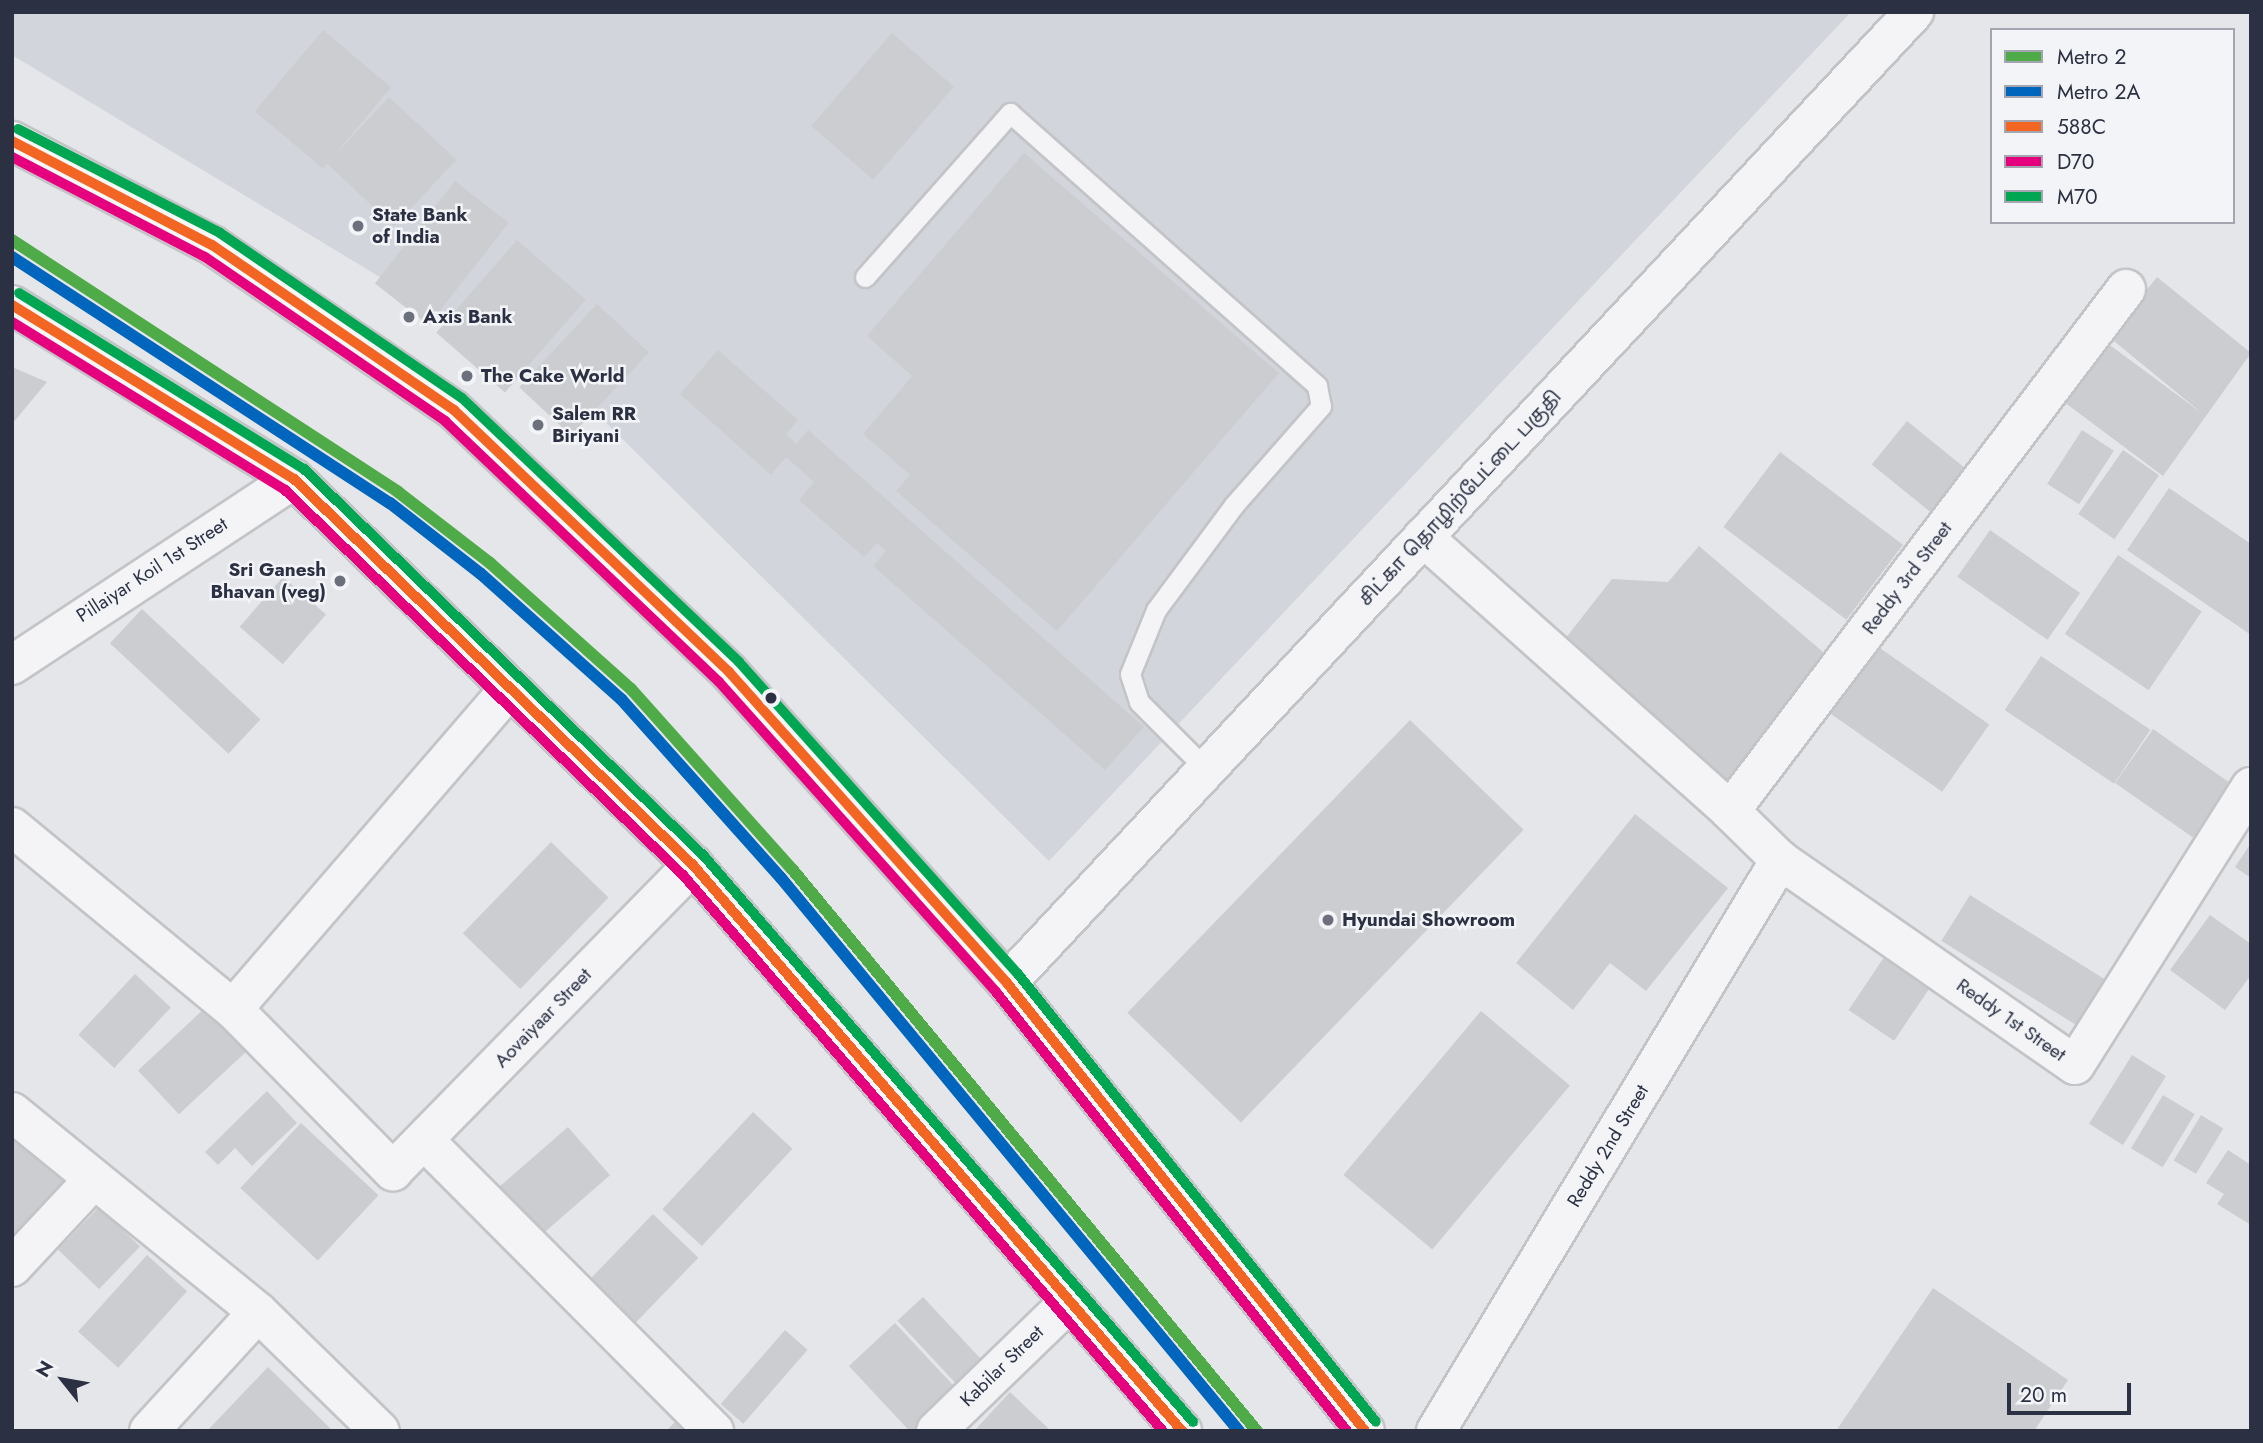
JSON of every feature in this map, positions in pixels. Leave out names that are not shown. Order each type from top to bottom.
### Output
[{"type":"main road","points":[[12,141],[212,244],[454,410],[729,672],[1007,983],[1365,1431]]},
{"type":"main road","points":[[12,305],[294,480],[693,865],[1182,1431]]},
{"type":"street","name":"சிட்கா தொழிற்பேட்டை பகுதி","points":[[1007,983],[1914,12]]},
{"type":"street","name":"Reddy 3rd Street","points":[[1730,811],[2126,289]]},
{"type":"street","name":"Pillaiyar Koil 1st Street","points":[[12,665],[294,480]]},
{"type":"street","points":[[1423,537],[1730,811],[1780,860]]},
{"type":"street","points":[[12,827],[233,1009],[510,688]]},
{"type":"street","name":"Reddy 1st Street","points":[[1780,860],[2075,1065],[2251,787]]},
{"type":"street","name":"Reddy 2nd Street","points":[[1436,1431],[1780,860]]},
{"type":"street","name":"Aovaiyaar Street","points":[[233,1009],[393,1171],[693,865]]},
{"type":"street","points":[[12,1112],[258,1312],[380,1431]]},
{"type":"street","points":[[424,1140],[714,1431]]},
{"type":"street","points":[[12,1267],[94,1180]]},
{"type":"street","name":"Kabilar Street","points":[[936,1431],[1069,1302]]},
{"type":"street","points":[[149,1431],[258,1312]]},
{"type":"lane","points":[[864,278],[1010,113],[1317,386],[1321,406],[1234,505],[1156,610],[1130,674],[1139,702],[1207,770]]},
{"type":"shaded area","points":[[12,12],[1851,12],[1049,861],[582,399],[12,55]]},
{"type":"building","points":[[323,30],[391,87],[323,168],[255,111]]},
{"type":"building","points":[[892,33],[954,87],[873,180],[811,126]]},
{"type":"building","points":[[389,97],[456,160],[394,226],[327,164]]},
{"type":"building","points":[[1024,153],[1279,373],[1057,631],[896,491],[910,475],[863,434],[912,376],[867,336]]},
{"type":"building","points":[[455,181],[509,223],[429,325],[375,283]]},
{"type":"building","points":[[517,240],[586,300],[505,393],[436,333]]},
{"type":"building","points":[[2157,277],[2251,353],[2163,476],[2056,396],[2099,337],[2203,414],[2109,337]]},
{"type":"building","points":[[597,304],[649,352],[571,436],[519,387]]},
{"type":"building","points":[[718,350],[798,420],[786,434],[796,444],[808,430],[1144,727],[1105,770],[873,566],[886,551],[877,543],[864,557],[799,500],[814,482],[786,457],[771,475],[680,394]]},
{"type":"building","points":[[12,367],[47,382],[12,424]]},
{"type":"building","points":[[1907,421],[1970,472],[1935,515],[1872,465]]},
{"type":"building","points":[[2082,430],[2114,451],[2079,504],[2047,484]]},
{"type":"building","points":[[2123,450],[2159,475],[2114,539],[2078,514]]},
{"type":"building","points":[[1780,452],[1903,545],[1846,620],[1723,527]]},
{"type":"building","points":[[2169,488],[2251,544],[2251,635],[2127,550]]},
{"type":"building","points":[[1990,530],[2080,593],[2047,640],[1957,577]]},
{"type":"building","points":[[1699,546],[1830,658],[1723,793],[1561,644],[1612,579],[1668,582]]},
{"type":"building","points":[[2118,555],[2202,611],[2149,690],[2065,634]]},
{"type":"building","points":[[283,577],[326,614],[283,664],[240,627]]},
{"type":"building","points":[[142,609],[260,719],[228,754],[110,643]]},
{"type":"building","points":[[1877,646],[1989,725],[1942,792],[1830,713]]},
{"type":"building","points":[[2041,656],[2150,730],[2114,784],[2005,710]]},
{"type":"building","name":"Hyundai Showroom","points":[[1410,720],[1524,830],[1241,1123],[1127,1013]]},
{"type":"building","points":[[2153,729],[2231,783],[2193,838],[2115,783]]},
{"type":"building","points":[[1635,814],[1728,888],[1646,991],[1610,963],[1573,1010],[1516,963]]},
{"type":"building","points":[[551,842],[609,898],[520,989],[463,933]]},
{"type":"building","points":[[2251,843],[2251,878],[2235,867]]},
{"type":"building","points":[[1970,895],[2111,983],[2082,1029],[1941,941]]},
{"type":"building","points":[[2210,915],[2251,944],[2251,975],[2225,1010],[2170,970]]},
{"type":"building","points":[[1891,947],[1937,978],[1894,1041],[1849,1010]]},
{"type":"building","points":[[135,974],[171,1007],[114,1068],[78,1035]]},
{"type":"building","points":[[206,1007],[247,1051],[179,1114],[138,1070]]},
{"type":"building","points":[[1481,1011],[1570,1086],[1432,1249],[1343,1175]]},
{"type":"building","points":[[2132,1055],[2166,1076],[2123,1145],[2089,1124]]},
{"type":"building","points":[[267,1091],[297,1123],[252,1166],[235,1148],[218,1165],[205,1152]]},
{"type":"building","points":[[2163,1095],[2195,1114],[2163,1167],[2131,1148]]},
{"type":"building","points":[[753,1112],[792,1149],[702,1246],[662,1209]]},
{"type":"building","points":[[2201,1115],[2223,1128],[2196,1174],[2174,1160]]},
{"type":"building","points":[[301,1123],[379,1195],[318,1260],[240,1188]]},
{"type":"building","points":[[568,1127],[610,1175],[539,1237],[497,1189]]},
{"type":"building","points":[[12,1130],[67,1179],[12,1241]]},
{"type":"building","points":[[2228,1150],[2251,1165],[2251,1225],[2217,1204],[2224,1194],[2206,1183]]},
{"type":"building","points":[[99,1207],[140,1247],[99,1289],[58,1249]]},
{"type":"building","points":[[653,1214],[698,1258],[625,1333],[580,1290]]},
{"type":"building","points":[[147,1255],[187,1291],[118,1368],[78,1332]]},
{"type":"building","points":[[1933,1288],[2068,1380],[2034,1431],[1836,1431]]},
{"type":"building","points":[[923,1297],[988,1366],[962,1390],[897,1321]]},
{"type":"building","points":[[895,1323],[958,1390],[914,1431],[910,1431],[849,1366]]},
{"type":"building","points":[[785,1330],[808,1350],[743,1424],[721,1404]]},
{"type":"building","points":[[268,1367],[333,1431],[207,1431]]},
{"type":"building","points":[[1010,1392],[1051,1431],[974,1431]]},
{"type":"building","points":[[677,1420],[688,1431],[666,1431]]},
{"type":"metro line","name":"2","points":[[12,240],[398,492],[490,563],[631,689],[792,869],[1257,1431]]},
{"type":"metro line","name":"2A","points":[[12,257],[390,503],[481,574],[621,699],[781,878],[1239,1431]]},
{"type":"transit line","name":"M70","points":[[18,129],[220,233],[462,398],[739,662],[1018,974],[1376,1422]]},
{"type":"transit line","name":"588C","points":[[12,141],[212,245],[454,410],[729,672],[1007,983],[1365,1431]]},
{"type":"transit line","name":"D70","points":[[12,157],[205,257],[445,421],[719,682],[996,992],[1347,1431]]},
{"type":"transit line","name":"M70","points":[[19,293],[304,469],[704,856],[1193,1422]]},
{"type":"transit line","name":"588C","points":[[12,305],[294,479],[693,865],[1182,1431]]},
{"type":"transit line","name":"D70","points":[[12,322],[285,490],[683,875],[1163,1431]]},
{"type":"place","name":"State Bank of India","points":[[358,226]]},
{"type":"place","name":"Axis Bank","points":[[409,317]]},
{"type":"place","name":"The Cake World","points":[[467,376]]},
{"type":"place","name":"Salem RR Biriyani","points":[[538,425]]},
{"type":"place","name":"Sri Ganesh Bhavan (veg)","points":[[340,581]]},
{"type":"place","name":"Hyundai Showroom","points":[[1328,920]]}]
